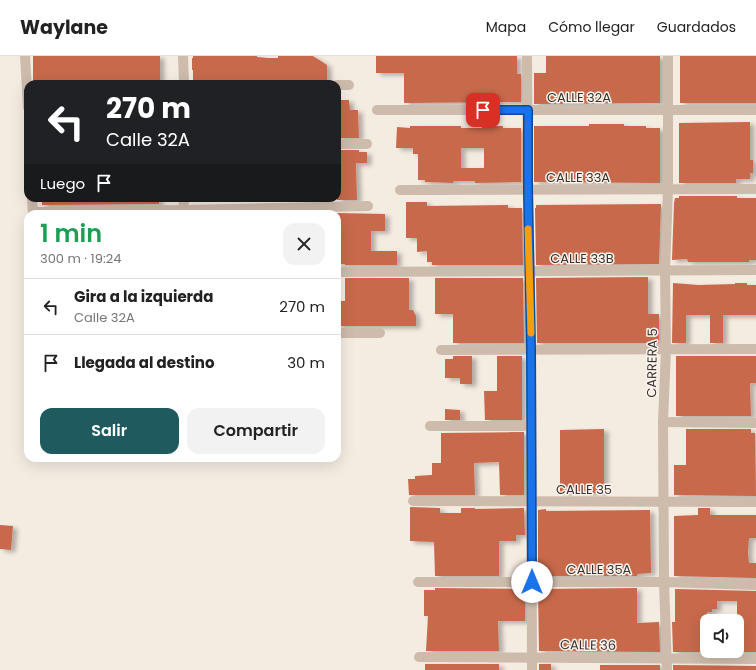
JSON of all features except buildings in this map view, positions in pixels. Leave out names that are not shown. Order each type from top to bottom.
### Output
[{"type":"street","points":[[26,56],[27,80]]},
{"type":"street","points":[[183,56],[184,80]]},
{"type":"street","points":[[527,56],[531,349],[532,670]]},
{"type":"street","name":"CARRERA 5","points":[[667,670],[664,582],[663,422],[666,349],[665,270],[668,189],[668,56]]},
{"type":"street","points":[[341,85],[349,85]]},
{"type":"street","name":"CALLE 32A","points":[[377,110],[756,110]]},
{"type":"street","points":[[341,144],[367,144]]},
{"type":"street","name":"CALLE 33A","points":[[400,190],[756,189]]},
{"type":"street","points":[[245,210],[368,206]]},
{"type":"street","name":"CALLE 33B","points":[[341,272],[756,270]]},
{"type":"street","points":[[341,333],[380,333]]},
{"type":"street","points":[[441,350],[756,349]]},
{"type":"street","points":[[663,422],[756,423]]},
{"type":"street","points":[[430,426],[531,426]]},
{"type":"street","name":"CALLE 35","points":[[413,501],[756,502]]},
{"type":"street","name":"CALLE 35A","points":[[418,582],[664,582],[756,585]]},
{"type":"street","name":"CALLE 36","points":[[419,657],[756,659]]},
{"type":"slow traffic","points":[[528,229],[531,333]]},
{"type":"route","points":[[483,110],[528,110],[532,582]]}]
